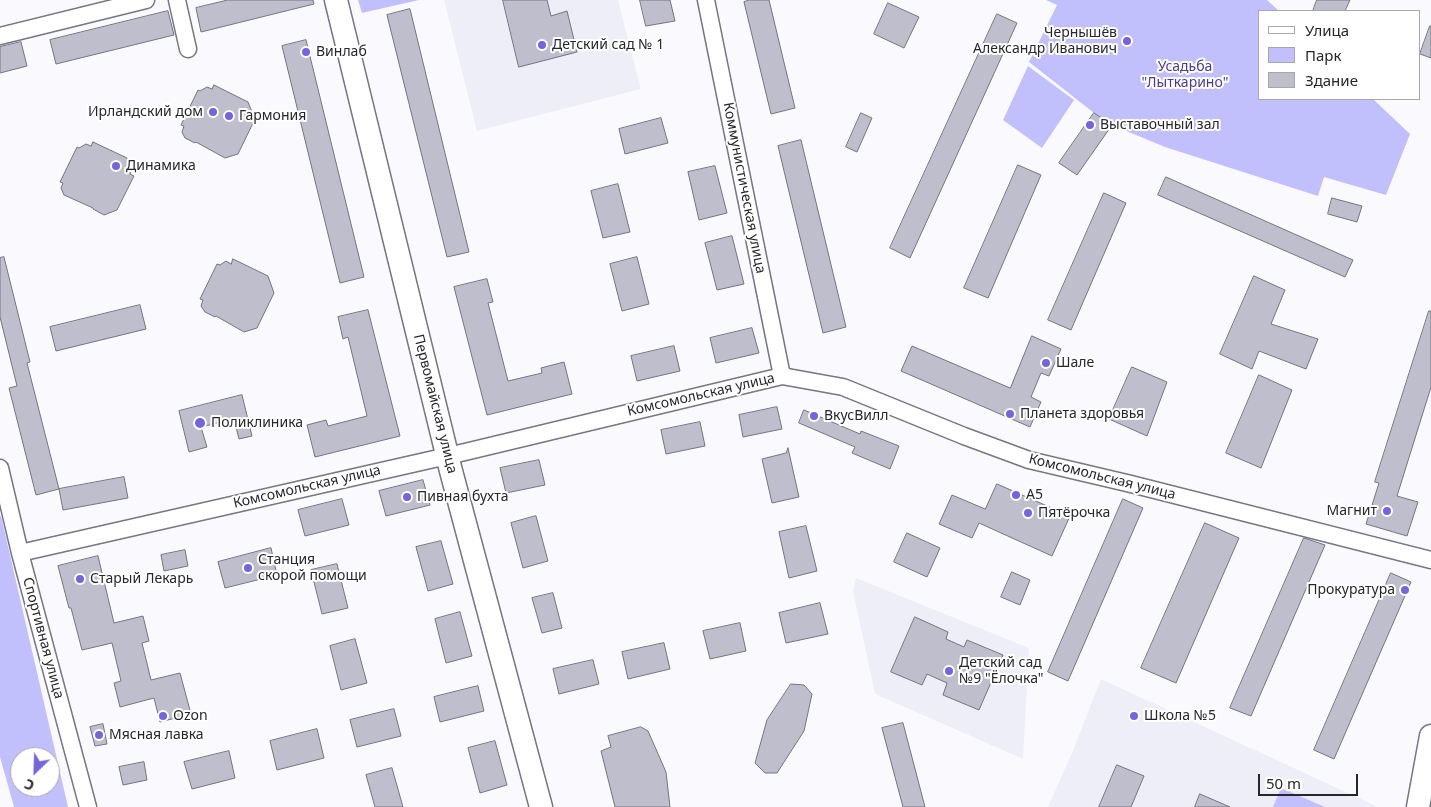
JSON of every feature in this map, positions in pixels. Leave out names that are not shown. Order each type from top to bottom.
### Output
[{"type":"street","points":[[0,36],[146,0]]},
{"type":"street","points":[[177,0],[188,49]]},
{"type":"street","name":"Первомайская улица","points":[[336,0],[447,456],[541,807]]},
{"type":"street","name":"Коммунистическая улица","points":[[706,0],[782,376]]},
{"type":"street","name":"Комсомольская улица","points":[[20,552],[447,456],[782,376],[844,387],[964,436],[1029,460],[1431,560]]},
{"type":"street","name":"Спортивная улица","points":[[0,468],[20,552],[88,807]]},
{"type":"street","points":[[1418,807],[1431,736]]},
{"type":"shaded area","name":"Детский сад № 1","points":[[444,0],[618,0],[641,89],[477,131]]},
{"type":"shaded area","name":"Детский сад №9 \"Ёлочка\"","points":[[856,578],[1029,648],[1023,759],[875,694],[853,591]]},
{"type":"shaded area","name":"Школа №5","points":[[1101,679],[1376,806],[1048,807],[1072,753]]},
{"type":"green space","points":[[358,0],[419,0],[362,13]]},
{"type":"green space","name":"Усадьба \"Лыткарино\"","points":[[1046,0],[1267,0],[1278,10],[1258,10],[1258,100],[1374,100],[1410,134],[1386,195],[1324,177],[1318,196],[1165,147],[1112,125],[1029,62],[1057,5]]},
{"type":"green space","points":[[1028,66],[1074,100],[1042,148],[1003,120]]},
{"type":"green space","points":[[0,516],[54,747],[10,747],[10,793],[0,757]]},
{"type":"green space","points":[[60,772],[68,807],[14,807],[11,797],[60,797]]},
{"type":"green space","points":[[1281,788],[1325,807],[1273,807]]},
{"type":"building","points":[[228,0],[313,0],[314,4],[201,32],[196,8]]},
{"type":"building","points":[[503,0],[547,0],[551,16],[567,11],[577,52],[519,67]]},
{"type":"building","points":[[640,0],[670,0],[675,21],[646,26]]},
{"type":"building","points":[[750,0],[769,0],[795,108],[771,114],[744,2]]},
{"type":"building","points":[[1317,0],[1350,0],[1345,10],[1313,10]]},
{"type":"building","points":[[888,3],[919,17],[904,48],[874,34]]},
{"type":"building","points":[[410,9],[469,252],[447,257],[387,15]]},
{"type":"building","points":[[168,11],[174,35],[56,64],[50,40]]},
{"type":"building","points":[[997,14],[1017,23],[910,258],[890,248]]},
{"type":"building","points":[[1431,26],[1431,58],[1421,54]]},
{"type":"building","points":[[306,40],[364,277],[340,283],[282,46]]},
{"type":"building","points":[[21,42],[27,66],[0,73],[0,47]]},
{"type":"building","points":[[214,85],[248,102],[255,119],[238,154],[225,158],[185,138],[182,132],[184,126],[181,125],[198,90],[200,91],[207,87],[212,89]]},
{"type":"building","points":[[861,113],[872,118],[857,152],[846,147]]},
{"type":"building","points":[[1094,113],[1112,125],[1077,175],[1059,163]]},
{"type":"building","points":[[661,118],[668,143],[625,154],[619,129]]},
{"type":"building","points":[[801,140],[846,327],[823,333],[778,146]]},
{"type":"building","points":[[93,142],[127,158],[132,169],[130,174],[134,176],[117,210],[104,215],[64,195],[61,188],[63,183],[60,182],[77,147],[79,148],[86,144],[91,146]]},
{"type":"building","points":[[1018,165],[1041,175],[988,298],[964,288]]},
{"type":"building","points":[[715,166],[727,213],[699,220],[688,172]]},
{"type":"building","points":[[1166,177],[1353,260],[1345,277],[1158,195]]},
{"type":"building","points":[[618,184],[630,232],[603,238],[591,191]]},
{"type":"building","points":[[1104,193],[1126,203],[1071,330],[1048,320]]},
{"type":"building","points":[[1332,198],[1362,206],[1357,222],[1328,214]]},
{"type":"building","points":[[732,236],[744,284],[717,290],[705,243]]},
{"type":"building","points":[[4,257],[30,362],[27,363],[59,489],[36,495],[9,388],[17,386],[0,317],[0,258]]},
{"type":"building","points":[[637,257],[649,304],[622,311],[610,264]]},
{"type":"building","points":[[233,259],[268,276],[274,293],[257,328],[244,332],[205,312],[201,306],[203,300],[200,299],[217,264],[220,265],[226,261],[231,264]]},
{"type":"building","points":[[1254,276],[1285,290],[1271,324],[1318,339],[1306,369],[1259,351],[1252,369],[1220,354]]},
{"type":"building","points":[[487,279],[493,302],[488,303],[508,381],[542,373],[541,368],[564,362],[572,394],[487,415],[454,287]]},
{"type":"building","points":[[140,305],[146,329],[56,351],[50,327]]},
{"type":"building","points":[[368,310],[400,436],[315,457],[307,425],[326,420],[328,426],[367,416],[348,337],[343,339],[338,317]]},
{"type":"building","points":[[1429,311],[1431,311],[1431,387],[1397,496],[1418,502],[1407,536],[1366,524],[1379,483],[1375,482]]},
{"type":"building","points":[[752,328],[759,353],[716,363],[710,338]]},
{"type":"building","points":[[1032,336],[1061,349],[1049,376],[1041,373],[1031,397],[1041,402],[1030,427],[901,371],[912,346],[1010,388]]},
{"type":"building","points":[[674,346],[680,371],[637,381],[631,356]]},
{"type":"building","points":[[1132,367],[1167,382],[1147,436],[1109,419]]},
{"type":"building","points":[[1259,375],[1292,390],[1261,468],[1226,453]]},
{"type":"building","name":"Поликлиника","points":[[242,395],[252,436],[239,439],[234,419],[201,427],[207,447],[189,452],[179,411]]},
{"type":"building","points":[[777,407],[782,429],[743,437],[739,415]]},
{"type":"building","points":[[804,410],[860,434],[861,431],[899,446],[890,469],[852,453],[855,447],[799,423]]},
{"type":"building","points":[[700,422],[705,446],[666,454],[661,430]]},
{"type":"building","points":[[788,448],[799,497],[772,503],[762,459],[786,453]]},
{"type":"building","points":[[539,460],[545,485],[506,493],[500,468]]},
{"type":"building","points":[[124,477],[128,498],[63,510],[59,489]]},
{"type":"building","points":[[423,480],[430,505],[386,516],[379,491]]},
{"type":"building","points":[[997,484],[1070,516],[1052,556],[979,523],[972,538],[939,524],[952,495],[985,509]]},
{"type":"building","points":[[342,499],[349,525],[305,536],[298,510]]},
{"type":"building","points":[[1123,499],[1143,508],[1068,681],[1048,672]]},
{"type":"building","points":[[536,516],[548,561],[523,568],[511,523]]},
{"type":"building","points":[[1205,523],[1239,538],[1176,683],[1141,668]]},
{"type":"building","points":[[806,526],[817,571],[789,578],[779,532]]},
{"type":"building","points":[[907,533],[940,548],[927,577],[894,562]]},
{"type":"building","points":[[1304,538],[1325,545],[1251,716],[1230,708]]},
{"type":"building","points":[[441,541],[453,584],[428,591],[416,547]]},
{"type":"building","name":"Станция скорой помощи","points":[[271,548],[277,575],[225,588],[218,562]]},
{"type":"building","points":[[185,550],[188,566],[164,571],[161,555]]},
{"type":"building","points":[[98,556],[114,623],[143,616],[149,641],[142,643],[151,680],[180,673],[191,714],[160,722],[154,698],[120,707],[114,683],[121,681],[112,643],[82,650],[58,566]]},
{"type":"building","points":[[337,564],[348,608],[322,614],[311,570]]},
{"type":"building","points":[[1012,572],[1030,580],[1020,605],[1001,597]]},
{"type":"building","points":[[1391,573],[1411,582],[1334,759],[1314,750]]},
{"type":"building","points":[[553,593],[562,628],[542,633],[532,598]]},
{"type":"building","points":[[820,603],[828,634],[786,643],[779,613]]},
{"type":"building","points":[[460,612],[472,656],[446,663],[435,619]]},
{"type":"building","points":[[915,617],[948,632],[946,639],[964,647],[967,640],[1003,655],[979,710],[943,695],[947,683],[927,674],[922,685],[891,672]]},
{"type":"building","points":[[740,623],[746,651],[710,659],[703,631]]},
{"type":"building","points":[[355,639],[367,683],[341,690],[330,646]]},
{"type":"building","points":[[664,643],[670,669],[628,679],[622,652]]},
{"type":"building","points":[[593,660],[599,684],[559,694],[553,669]]},
{"type":"building","points":[[791,684],[804,685],[812,694],[804,731],[777,773],[765,773],[755,763],[767,720]]},
{"type":"building","points":[[478,686],[484,711],[440,722],[434,697]]},
{"type":"building","points":[[394,709],[401,736],[357,747],[350,720]]},
{"type":"building","points":[[903,723],[925,807],[903,807],[882,728]]},
{"type":"building","name":"Мясная лавка","points":[[103,724],[107,744],[95,746],[90,727]]},
{"type":"building","points":[[641,727],[648,731],[666,772],[670,807],[615,807],[601,751],[611,747],[608,736]]},
{"type":"building","points":[[317,729],[324,758],[277,770],[270,741]]},
{"type":"building","points":[[495,741],[507,785],[480,793],[468,748]]},
{"type":"building","points":[[229,751],[235,778],[192,789],[184,762]]},
{"type":"building","points":[[144,762],[147,780],[123,785],[119,767]]},
{"type":"building","points":[[1117,765],[1144,776],[1131,807],[1099,807]]},
{"type":"building","points":[[392,768],[403,807],[375,807],[366,775]]},
{"type":"building","points":[[1200,794],[1230,807],[1195,807]]},
{"type":"place","name":"Чернышёв Александр Иванович","points":[[1127,41]]},
{"type":"place","name":"Детский сад № 1","points":[[542,45]]},
{"type":"place","name":"Винлаб","points":[[306,52]]},
{"type":"place","name":"Ирландский дом","points":[[213,112]]},
{"type":"place","name":"Гармония","points":[[229,116]]},
{"type":"place","name":"Выставочный зал","points":[[1090,125]]},
{"type":"place","name":"Динамика","points":[[116,166]]},
{"type":"place","name":"Шале","points":[[1046,363]]},
{"type":"place","name":"Планета здоровья","points":[[1010,414]]},
{"type":"place","name":"ВкусВилл","points":[[814,416]]},
{"type":"place","name":"Поликлиника","points":[[200,423]]},
{"type":"place","name":"А5","points":[[1016,495]]},
{"type":"place","name":"Пивная бухта","points":[[407,497]]},
{"type":"place","name":"Магнит","points":[[1387,511]]},
{"type":"place","name":"Пятёрочка","points":[[1028,513]]},
{"type":"place","name":"Станция скорой помощи","points":[[248,568]]},
{"type":"place","name":"Старый Лекарь","points":[[80,579]]},
{"type":"place","name":"Прокуратура","points":[[1405,590]]},
{"type":"place","name":"Детский сад №9 \"Ёлочка\"","points":[[949,671]]},
{"type":"place","name":"Ozon","points":[[163,716]]},
{"type":"place","name":"Школа №5","points":[[1134,716]]},
{"type":"place","name":"Мясная лавка","points":[[99,735]]}]
